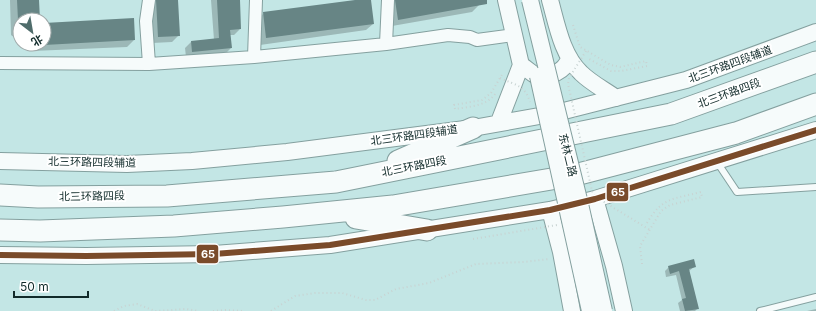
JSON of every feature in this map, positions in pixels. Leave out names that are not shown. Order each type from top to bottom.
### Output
[{"type":"highway","name":"北三环路四段","points":[[0,195],[38,197],[167,196],[336,182],[671,114],[816,62]]},
{"type":"highway","points":[[4,230],[40,231],[174,226],[284,218],[393,206],[575,175],[736,133],[816,104]]},
{"type":"highway","points":[[363,177],[472,128]]},
{"type":"highway","points":[[284,218],[361,218],[427,230]]},
{"type":"main road","points":[[499,122],[521,65],[506,0]]},
{"type":"main road","name":"东林二路","points":[[521,0],[590,311]]},
{"type":"main road","name":"东林二路","points":[[530,0],[580,204],[604,311]]},
{"type":"main road","points":[[550,0],[556,23],[569,58],[582,74],[616,98]]},
{"type":"main road","name":"北三环路四段辅道","points":[[0,161],[127,164],[192,161],[287,152],[472,128],[556,113],[686,80],[816,32]]},
{"type":"main road","points":[[521,65],[536,76],[545,76],[563,69],[569,58]]},
{"type":"main road","points":[[0,255],[86,256],[214,254],[330,245],[427,230],[552,214],[594,199],[816,130]]},
{"type":"main road","points":[[594,199],[614,266],[624,311]]},
{"type":"main road","points":[[552,214],[572,311]]},
{"type":"street","points":[[149,0],[146,21],[149,64]]},
{"type":"street","points":[[254,57],[256,0]]},
{"type":"street","points":[[386,44],[388,0]]},
{"type":"street","points":[[0,63],[149,64],[254,57],[386,44],[448,35],[477,40],[514,34]]},
{"type":"lane","points":[[716,161],[737,192],[816,187]]},
{"type":"lane","points":[[760,311],[816,296]]},
{"type":"path","points":[[573,25],[580,47],[611,65],[620,68],[646,61],[647,66],[621,71],[611,71],[589,59]]},
{"type":"path","points":[[586,51],[569,78],[568,84],[592,191],[596,197],[650,230]]},
{"type":"path","points":[[497,91],[494,97],[482,104],[455,109],[454,105],[482,100],[491,93],[504,72]]},
{"type":"path","points":[[500,78],[523,89],[527,93],[531,109]]},
{"type":"path","points":[[500,86],[504,80]]},
{"type":"path","points":[[642,264],[640,246],[661,211],[670,205],[702,197],[701,192],[667,200],[654,210],[647,223]]},
{"type":"path","points":[[473,239],[557,225],[552,214]]},
{"type":"path","points":[[271,311],[295,296],[315,293],[342,293],[366,300],[375,300],[396,289],[429,283],[476,264],[552,259]]},
{"type":"path","points":[[114,311],[124,306],[137,304],[155,311],[186,309],[199,311]]},
{"type":"path","points":[[213,311],[244,311]]},
{"type":"building","points":[[17,0],[39,0],[40,12],[18,12]]},
{"type":"building","points":[[156,0],[178,0],[180,36],[158,37]]},
{"type":"building","points":[[217,0],[240,0],[241,29],[230,30],[232,48],[192,52],[191,41],[219,38]]},
{"type":"building","points":[[355,0],[371,0],[374,24],[266,38],[263,12]]},
{"type":"building","points":[[395,0],[487,0],[487,4],[398,20]]},
{"type":"building","points":[[134,18],[135,40],[52,45],[52,23]]},
{"type":"building","points":[[694,259],[696,267],[689,269],[699,309],[685,311],[682,299],[686,298],[679,271],[670,274],[668,266]]},
{"type":"transit line","name":"65","points":[[0,255],[86,256],[214,254],[330,245],[550,210],[595,199],[816,130]]}]
